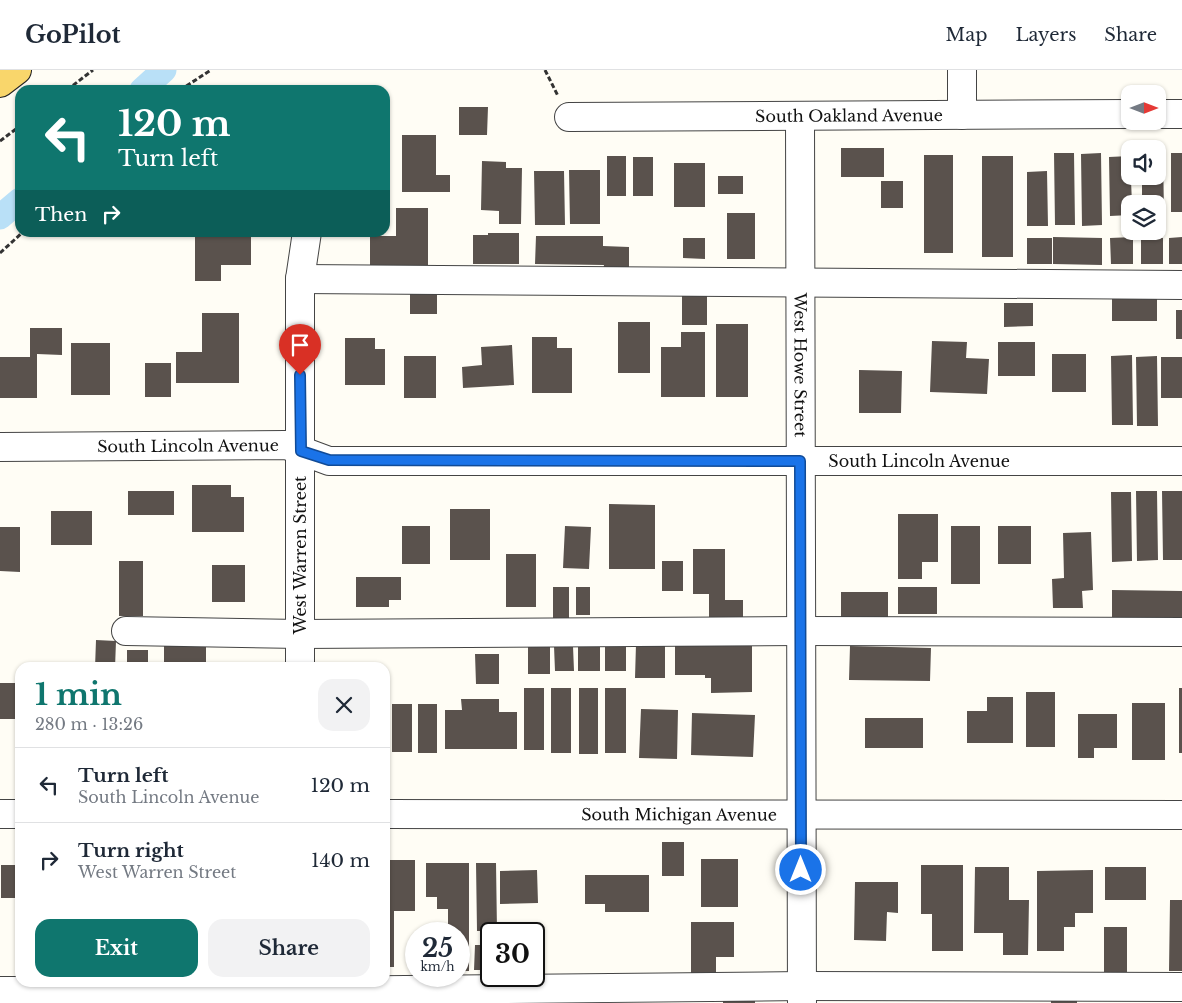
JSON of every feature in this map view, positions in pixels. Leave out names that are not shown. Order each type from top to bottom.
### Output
[{"type":"street","points":[[962,70],[962,115]]},
{"type":"street","name":"South Oakland Avenue","points":[[569,117],[1121,114]]},
{"type":"street","points":[[1166,114],[1182,114]]},
{"type":"street","name":"West Howe Street","points":[[800,116],[802,995]]},
{"type":"street","name":"West Warren Street","points":[[300,662],[300,279],[306,237]]},
{"type":"street","points":[[300,279],[1182,284]]},
{"type":"street","name":"South Lincoln Avenue","points":[[0,447],[286,446],[329,460],[1182,461]]},
{"type":"street","points":[[126,631],[300,634],[801,631],[1182,632]]},
{"type":"street","points":[[0,814],[15,814]]},
{"type":"street","name":"South Michigan Avenue","points":[[390,814],[1182,815]]},
{"type":"street","points":[[0,991],[802,995],[1182,987]]},
{"type":"path","points":[[74,85],[93,70]]},
{"type":"path","points":[[188,85],[211,70]]},
{"type":"path","points":[[0,141],[15,130]]},
{"type":"path","points":[[0,253],[18,237]]},
{"type":"building","points":[[459,107],[488,107],[487,135],[459,135]]},
{"type":"building","points":[[402,135],[436,135],[436,175],[450,175],[450,192],[402,192]]},
{"type":"building","points":[[841,148],[884,148],[884,177],[841,177]]},
{"type":"building","points":[[1054,153],[1074,153],[1075,225],[1055,225]]},
{"type":"building","points":[[1101,153],[1102,225],[1082,226],[1081,154]]},
{"type":"building","points":[[1171,153],[1182,153],[1182,212],[1171,212]]},
{"type":"building","points":[[924,155],[953,155],[953,253],[924,253]]},
{"type":"building","points":[[607,156],[626,156],[626,196],[607,196]]},
{"type":"building","points":[[982,156],[1013,156],[1013,257],[982,257]]},
{"type":"building","points":[[1121,156],[1121,185],[1131,185],[1132,195],[1121,195],[1121,215],[1110,216],[1109,157]]},
{"type":"building","points":[[633,157],[653,157],[653,196],[633,196]]},
{"type":"building","points":[[482,161],[506,162],[506,168],[522,168],[521,224],[499,224],[499,211],[481,210]]},
{"type":"building","points":[[674,163],[705,163],[705,207],[674,207]]},
{"type":"building","points":[[569,170],[600,170],[600,224],[570,224]]},
{"type":"building","points":[[534,171],[564,171],[565,225],[535,225]]},
{"type":"building","points":[[1047,171],[1048,226],[1027,226],[1027,172]]},
{"type":"building","points":[[718,176],[743,176],[743,194],[718,194]]},
{"type":"building","points":[[881,181],[903,181],[903,208],[881,208]]},
{"type":"building","points":[[1142,185],[1164,185],[1164,195],[1142,195]]},
{"type":"building","points":[[396,208],[428,208],[428,265],[370,265],[370,237],[396,236]]},
{"type":"building","points":[[727,213],[755,213],[755,259],[727,259]]},
{"type":"building","points":[[488,233],[519,233],[519,264],[473,264],[473,235],[488,235]]},
{"type":"building","points":[[536,236],[603,236],[603,246],[629,247],[629,270],[603,270],[604,265],[535,264]]},
{"type":"building","points":[[195,237],[251,237],[251,265],[221,265],[221,281],[195,281]]},
{"type":"building","points":[[1053,237],[1102,238],[1102,265],[1053,264]]},
{"type":"building","points":[[1182,237],[1182,264],[1169,264],[1169,238]]},
{"type":"building","points":[[683,238],[705,238],[705,259],[683,258]]},
{"type":"building","points":[[1027,238],[1052,238],[1052,264],[1027,264]]},
{"type":"building","points":[[1110,238],[1133,240],[1133,264],[1111,264]]},
{"type":"building","points":[[1141,240],[1163,240],[1163,264],[1141,264]]},
{"type":"building","points":[[410,285],[437,285],[437,314],[410,314]]},
{"type":"building","points":[[682,296],[707,296],[707,325],[682,325]]},
{"type":"building","points":[[1112,296],[1157,296],[1157,321],[1112,321]]},
{"type":"building","points":[[1004,303],[1033,303],[1033,326],[1004,327]]},
{"type":"building","points":[[1176,310],[1182,310],[1182,339],[1176,339]]},
{"type":"building","points":[[202,313],[239,313],[239,383],[176,383],[176,352],[202,352]]},
{"type":"building","points":[[618,322],[650,322],[650,373],[618,373]]},
{"type":"building","points":[[716,324],[748,324],[748,397],[716,397]]},
{"type":"building","points":[[30,328],[62,328],[62,355],[37,354],[37,398],[0,398],[0,357],[30,357]]},
{"type":"building","points":[[681,332],[705,332],[705,397],[661,397],[661,347],[681,347]]},
{"type":"building","points":[[532,337],[557,337],[557,348],[572,348],[572,393],[532,393]]},
{"type":"building","points":[[345,338],[375,338],[375,349],[385,349],[385,385],[345,385]]},
{"type":"building","points":[[932,341],[967,342],[966,358],[989,359],[987,394],[930,392]]},
{"type":"building","points":[[998,342],[1035,342],[1035,376],[998,376]]},
{"type":"building","points":[[71,343],[110,343],[110,395],[71,395]]},
{"type":"building","points":[[512,345],[514,385],[463,388],[462,367],[482,365],[481,347]]},
{"type":"building","points":[[1052,354],[1086,354],[1086,392],[1052,392]]},
{"type":"building","points":[[1132,355],[1133,425],[1112,425],[1111,356]]},
{"type":"building","points":[[404,356],[436,356],[436,398],[404,398]]},
{"type":"building","points":[[1157,356],[1158,426],[1137,426],[1136,357]]},
{"type":"building","points":[[1161,357],[1182,357],[1182,398],[1161,398]]},
{"type":"building","points":[[145,363],[171,363],[171,397],[145,397]]},
{"type":"building","points":[[859,370],[902,371],[901,413],[859,413]]},
{"type":"building","points":[[192,485],[231,485],[231,497],[244,497],[244,532],[192,532]]},
{"type":"building","points":[[128,491],[174,491],[174,515],[128,515]]},
{"type":"building","points":[[1136,491],[1157,491],[1158,560],[1137,561]]},
{"type":"building","points":[[1162,491],[1182,491],[1182,560],[1163,560]]},
{"type":"building","points":[[1111,492],[1131,492],[1132,561],[1112,562]]},
{"type":"building","points":[[609,504],[655,505],[655,569],[609,569]]},
{"type":"building","points":[[450,509],[490,509],[490,560],[450,560]]},
{"type":"building","points":[[51,511],[92,511],[92,545],[51,545]]},
{"type":"building","points":[[898,514],[938,514],[938,562],[922,562],[922,579],[898,579]]},
{"type":"building","points":[[402,526],[430,526],[430,564],[402,564]]},
{"type":"building","points":[[565,526],[591,527],[589,569],[563,568]]},
{"type":"building","points":[[951,526],[980,526],[980,584],[951,584]]},
{"type":"building","points":[[998,526],[1031,526],[1031,564],[998,564]]},
{"type":"building","points":[[0,527],[20,527],[20,572],[0,571]]},
{"type":"building","points":[[1091,532],[1093,590],[1082,591],[1083,608],[1053,608],[1052,579],[1064,578],[1063,533]]},
{"type":"building","points":[[693,549],[725,549],[725,600],[743,600],[743,624],[709,624],[709,594],[693,594]]},
{"type":"building","points":[[506,554],[536,554],[536,607],[506,607]]},
{"type":"building","points":[[119,561],[143,561],[143,616],[119,616]]},
{"type":"building","points":[[662,561],[683,561],[683,591],[662,591]]},
{"type":"building","points":[[212,565],[245,565],[245,602],[212,602]]},
{"type":"building","points":[[356,577],[401,577],[401,600],[389,600],[389,607],[356,607]]},
{"type":"building","points":[[553,587],[569,587],[569,618],[553,618]]},
{"type":"building","points":[[576,587],[590,587],[590,615],[576,615]]},
{"type":"building","points":[[898,587],[937,587],[937,614],[898,614]]},
{"type":"building","points":[[1112,590],[1182,591],[1182,620],[1112,619]]},
{"type":"building","points":[[841,592],[888,592],[888,625],[841,625]]},
{"type":"building","points":[[96,640],[116,641],[115,662],[95,662]]},
{"type":"building","points":[[164,642],[206,642],[206,662],[164,662]]},
{"type":"building","points":[[675,642],[752,642],[752,692],[711,693],[711,678],[705,678],[705,675],[675,675]]},
{"type":"building","points":[[636,644],[665,644],[665,678],[635,678]]},
{"type":"building","points":[[578,645],[600,645],[600,671],[578,671]]},
{"type":"building","points":[[605,645],[626,645],[626,671],[605,671]]},
{"type":"building","points":[[528,646],[550,647],[550,674],[528,674]]},
{"type":"building","points":[[554,646],[573,646],[574,671],[555,671]]},
{"type":"building","points":[[850,646],[931,648],[930,681],[849,680]]},
{"type":"building","points":[[127,650],[148,650],[148,662],[127,662]]},
{"type":"building","points":[[475,654],[499,654],[499,684],[476,684]]},
{"type":"building","points":[[0,683],[15,683],[15,719],[0,719]]},
{"type":"building","points":[[524,688],[544,688],[544,750],[524,750]]},
{"type":"building","points":[[551,688],[571,688],[571,753],[551,753]]},
{"type":"building","points":[[579,688],[598,688],[598,754],[579,754]]},
{"type":"building","points":[[605,688],[626,688],[626,753],[605,753]]},
{"type":"building","points":[[1179,688],[1182,688],[1182,753],[1179,753]]},
{"type":"building","points":[[1026,692],[1055,692],[1055,747],[1026,747]]},
{"type":"building","points":[[987,697],[1013,697],[1013,743],[967,743],[967,711],[987,711]]},
{"type":"building","points":[[461,699],[499,699],[499,712],[517,712],[517,749],[445,749],[445,710],[462,710]]},
{"type":"building","points":[[1132,703],[1165,703],[1165,760],[1132,760]]},
{"type":"building","points":[[392,704],[412,704],[412,752],[392,752]]},
{"type":"building","points":[[418,704],[437,704],[437,753],[418,753]]},
{"type":"building","points":[[641,709],[678,710],[677,759],[639,758]]},
{"type":"building","points":[[692,713],[755,715],[753,757],[691,755]]},
{"type":"building","points":[[1078,714],[1117,714],[1117,748],[1094,748],[1094,758],[1078,758]]},
{"type":"building","points":[[865,718],[923,718],[923,748],[865,748]]},
{"type":"building","points":[[662,842],[684,842],[684,876],[662,876]]},
{"type":"building","points":[[701,859],[738,859],[738,907],[701,907]]},
{"type":"building","points":[[390,860],[415,860],[415,911],[394,911],[394,967],[390,967]]},
{"type":"building","points":[[426,863],[469,863],[469,922],[448,922],[448,909],[437,909],[437,897],[426,897]]},
{"type":"building","points":[[476,863],[496,863],[497,922],[480,922],[480,931],[477,931]]},
{"type":"building","points":[[1,865],[15,865],[15,898],[1,898]]},
{"type":"building","points":[[921,865],[963,865],[963,951],[932,951],[932,914],[921,914]]},
{"type":"building","points":[[975,867],[1009,867],[1009,900],[1029,900],[1028,955],[1003,955],[1003,933],[974,933]]},
{"type":"building","points":[[1105,867],[1146,867],[1146,900],[1105,900]]},
{"type":"building","points":[[537,870],[538,903],[500,904],[500,871]]},
{"type":"building","points":[[1093,870],[1093,913],[1075,913],[1075,927],[1064,927],[1064,951],[1037,951],[1037,871]]},
{"type":"building","points":[[585,875],[649,875],[649,912],[605,912],[605,904],[585,904]]},
{"type":"building","points":[[855,882],[898,882],[898,913],[887,912],[886,941],[854,940]]},
{"type":"building","points":[[1170,900],[1182,900],[1182,971],[1169,971]]},
{"type":"building","points":[[691,922],[734,922],[734,957],[716,957],[716,973],[691,973]]},
{"type":"building","points":[[1104,927],[1127,927],[1127,978],[1104,978]]},
{"type":"building","points":[[475,945],[480,945],[480,970],[474,970]]},
{"type":"building","points":[[1051,990],[1077,990],[1077,1003],[1051,1003]]},
{"type":"building","points":[[723,995],[755,995],[755,1003],[723,1003]]},
{"type":"waterway","points":[[148,85],[164,70]]},
{"type":"waterway","points":[[0,217],[15,204]]},
{"type":"route","points":[[300,375],[301,451],[329,460],[800,461],[801,870]]}]
